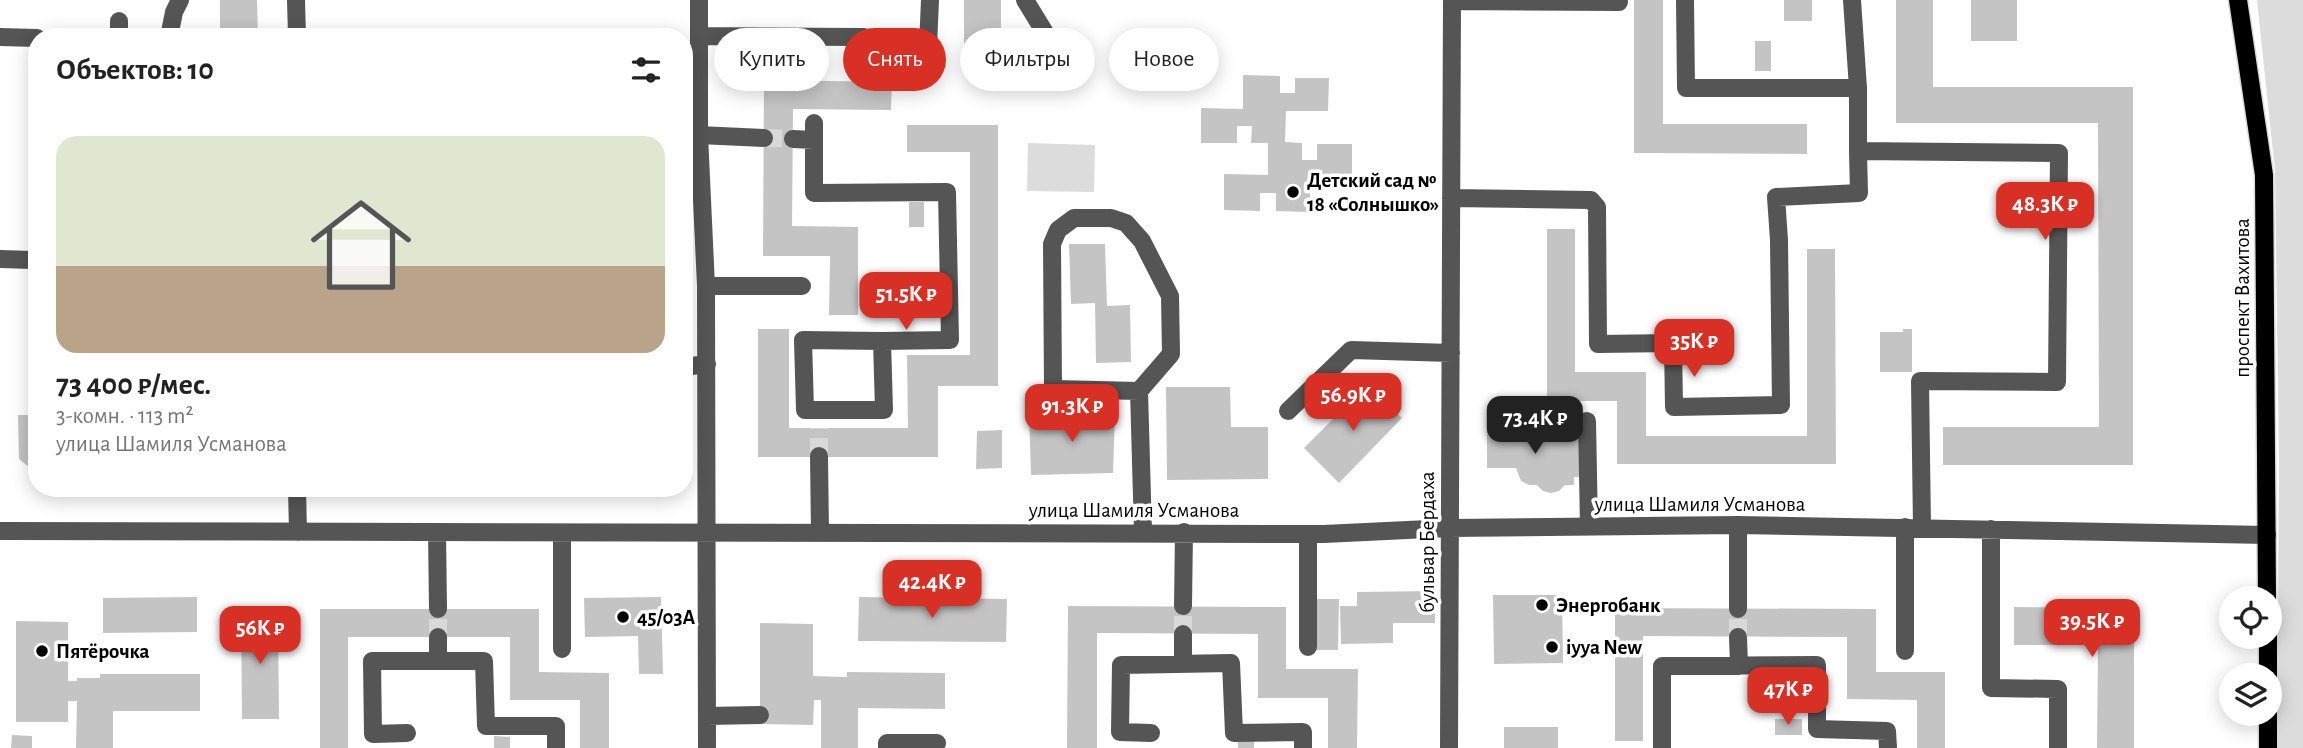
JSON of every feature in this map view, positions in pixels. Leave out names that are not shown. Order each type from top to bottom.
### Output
[{"type":"main road","name":"проспект Вахитова","points":[[2238,0],[2264,175],[2267,586]]},
{"type":"main road","points":[[2268,726],[2268,748]]},
{"type":"street","points":[[171,28],[180,0]]},
{"type":"street","points":[[296,0],[297,28]]},
{"type":"street","points":[[699,0],[699,135],[706,286],[707,748]]},
{"type":"street","points":[[929,28],[930,0]]},
{"type":"street","points":[[1024,0],[1042,28]]},
{"type":"street","points":[[1685,0],[1686,88],[1858,88]]},
{"type":"street","points":[[1451,198],[1591,200],[1597,207],[1598,344],[1673,343],[1674,407],[1781,405],[1776,197],[1859,193],[1858,88],[1852,0]]},
{"type":"street","points":[[1452,1],[1619,2]]},
{"type":"street","name":"бульвар Бердаха","points":[[1449,748],[1452,1]]},
{"type":"street","points":[[699,36],[843,37]]},
{"type":"street","points":[[0,37],[28,38]]},
{"type":"street","points":[[793,139],[814,131],[814,193],[947,192],[950,340],[803,340],[805,410],[819,419],[884,410],[881,341]]},
{"type":"street","points":[[699,135],[764,138]]},
{"type":"street","points":[[1858,151],[2059,153],[2057,382],[1920,381],[1914,528],[1905,651]]},
{"type":"street","points":[[1139,391],[1053,389],[1052,244],[1058,230],[1074,218],[1111,218],[1126,223],[1142,241],[1170,296],[1171,354],[1139,391],[1143,532]]},
{"type":"street","points":[[0,259],[28,260]]},
{"type":"street","points":[[706,286],[802,286]]},
{"type":"street","points":[[1288,411],[1351,350],[1451,353]]},
{"type":"street","points":[[693,366],[706,364]]},
{"type":"street","points":[[1587,421],[1589,527]]},
{"type":"street","points":[[819,456],[820,533]]},
{"type":"street","points":[[297,497],[298,532]]},
{"type":"street","points":[[1738,525],[1738,609]]},
{"type":"street","name":"улица Шамиля Усманова","points":[[0,531],[1308,534],[1449,528],[1738,525],[2267,535]]},
{"type":"street","points":[[1991,529],[1991,688],[2058,689],[2058,748]]},
{"type":"street","points":[[437,532],[438,609]]},
{"type":"street","points":[[1183,606],[1184,532]]},
{"type":"street","points":[[562,533],[562,649]]},
{"type":"street","points":[[1308,534],[1308,648]]},
{"type":"street","points":[[1183,634],[1183,663]]},
{"type":"street","points":[[438,637],[438,661]]},
{"type":"street","points":[[1738,637],[1739,666]]},
{"type":"street","points":[[407,733],[373,734],[372,661],[484,661],[486,726],[556,726],[556,748]]},
{"type":"street","points":[[1151,733],[1120,732],[1121,664],[1231,663],[1234,733],[1303,732],[1303,748]]},
{"type":"street","points":[[1662,748],[1662,666],[1817,665],[1817,729],[1887,731],[1888,748]]},
{"type":"street","points":[[707,716],[760,715]]},
{"type":"street","points":[[887,748],[887,743],[937,743]]},
{"type":"shaded area","points":[[2257,0],[2303,0],[2303,748],[2277,748],[2277,726],[2282,726],[2282,663],[2278,663],[2278,649],[2282,649],[2282,586],[2278,586],[2275,171]]},
{"type":"shaded area","points":[[1028,143],[1095,145],[1094,192],[1027,191]]},
{"type":"building","points":[[220,0],[257,0],[258,28],[220,28]]},
{"type":"building","points":[[964,0],[1001,0],[1001,28],[964,28]]},
{"type":"building","points":[[1634,0],[1663,0],[1663,124],[1807,124],[1807,154],[1634,153]]},
{"type":"building","points":[[1784,0],[1812,0],[1812,21],[1784,21]]},
{"type":"building","points":[[1896,0],[1933,0],[1933,87],[2133,87],[2133,465],[1943,465],[1943,427],[2099,427],[2098,123],[1896,123]]},
{"type":"building","points":[[1971,0],[2017,0],[2017,41],[1971,41]]},
{"type":"building","points":[[1755,41],[1771,41],[1771,71],[1755,71]]},
{"type":"building","points":[[1243,75],[1280,76],[1280,93],[1295,93],[1295,78],[1329,78],[1328,111],[1286,111],[1285,142],[1302,143],[1302,160],[1317,160],[1317,144],[1352,144],[1352,179],[1310,178],[1310,212],[1276,211],[1276,193],[1260,193],[1260,211],[1224,210],[1224,174],[1268,175],[1268,143],[1251,143],[1252,126],[1237,126],[1237,143],[1201,143],[1201,108],[1243,109]]},
{"type":"building","points":[[829,81],[843,81],[843,91],[892,91],[891,110],[793,109],[792,226],[858,227],[858,315],[829,315],[830,256],[763,256],[764,91],[829,91]]},
{"type":"building","points":[[907,125],[998,125],[998,386],[938,386],[938,457],[758,457],[758,329],[789,329],[789,428],[908,428],[907,355],[970,355],[970,152],[907,152]]},
{"type":"building","points":[[909,202],[924,202],[924,227],[909,227]]},
{"type":"building","points":[[1547,229],[1575,229],[1575,372],[1646,372],[1646,436],[1807,436],[1807,249],[1835,249],[1836,464],[1617,464],[1617,401],[1547,401]]},
{"type":"building","points":[[1069,244],[1105,244],[1107,306],[1130,305],[1131,362],[1096,363],[1095,303],[1071,304]]},
{"type":"building","points":[[1903,329],[1912,329],[1912,372],[1880,372],[1880,332],[1903,332]]},
{"type":"building","points":[[1368,384],[1402,418],[1339,483],[1304,448]]},
{"type":"building","points":[[1166,387],[1230,387],[1231,427],[1268,427],[1268,479],[1167,480]]},
{"type":"building","points":[[1115,413],[1113,473],[1031,475],[1029,414]]},
{"type":"building","points":[[18,415],[28,415],[28,466],[19,459]]},
{"type":"building","points":[[1487,422],[1526,422],[1526,434],[1540,434],[1540,437],[1582,437],[1583,477],[1574,477],[1574,485],[1565,485],[1559,491],[1551,493],[1543,491],[1537,485],[1521,481],[1516,468],[1487,468]]},
{"type":"building","points":[[1002,430],[1002,468],[976,469],[977,431]]},
{"type":"building","points":[[1435,591],[1435,623],[1393,623],[1393,643],[1341,644],[1340,606],[1357,606],[1357,592]]},
{"type":"building","points":[[1493,595],[1562,595],[1563,663],[1494,664]]},
{"type":"building","points":[[197,597],[197,632],[103,633],[103,598]]},
{"type":"building","name":"45/03А","points":[[661,597],[663,674],[639,674],[638,636],[585,637],[584,598]]},
{"type":"building","points":[[859,597],[1007,599],[1006,642],[858,641]]},
{"type":"building","points":[[1310,599],[1339,599],[1338,650],[1310,650]]},
{"type":"building","points":[[1068,606],[1286,607],[1286,669],[1358,669],[1357,748],[1328,748],[1328,698],[1258,698],[1258,634],[1097,633],[1097,748],[1067,748]]},
{"type":"building","points":[[2014,607],[2131,608],[2131,633],[2134,634],[2134,748],[2097,748],[2098,645],[2014,645]]},
{"type":"building","points":[[1615,608],[1876,609],[1876,672],[1945,672],[1945,748],[1917,748],[1917,700],[1847,699],[1847,637],[1643,636],[1643,741],[1615,741]]},
{"type":"building","points":[[320,609],[539,609],[539,672],[609,673],[609,748],[580,748],[580,700],[510,700],[510,637],[348,637],[348,748],[320,748]]},
{"type":"building","points":[[241,613],[278,613],[279,719],[242,719]]},
{"type":"building","points":[[16,621],[68,622],[68,681],[77,681],[77,678],[100,678],[100,674],[200,674],[200,711],[113,711],[113,748],[76,748],[77,701],[68,701],[68,722],[16,722]]},
{"type":"building","points":[[760,623],[813,624],[813,676],[847,677],[847,672],[945,673],[945,709],[858,708],[858,748],[821,748],[821,700],[814,700],[813,725],[760,724]]},
{"type":"building","points":[[1775,719],[1802,719],[1802,735],[1775,735]]},
{"type":"building","points":[[1504,727],[1558,727],[1558,748],[1504,748]]},
{"type":"building","points":[[12,735],[32,736],[32,748],[11,748]]},
{"type":"building","points":[[494,736],[510,737],[510,748],[494,748]]},
{"type":"building","points":[[1238,738],[1254,739],[1254,748],[1238,748]]},
{"type":"tunnel","points":[[764,138],[793,139]]},
{"type":"tunnel","points":[[819,428],[819,456]]},
{"type":"tunnel","points":[[1183,606],[1183,634]]},
{"type":"tunnel","points":[[438,609],[438,637]]},
{"type":"tunnel","points":[[1738,609],[1738,637]]},
{"type":"place","name":"Детский сад № 18 «Солнышко»","points":[[1293,192]]},
{"type":"place","name":"Энергобанк","points":[[1542,605]]},
{"type":"place","name":"45/03А","points":[[623,617]]},
{"type":"place","name":"iyya New","points":[[1552,647]]},
{"type":"place","name":"Пятёрочка","points":[[42,651]]}]
